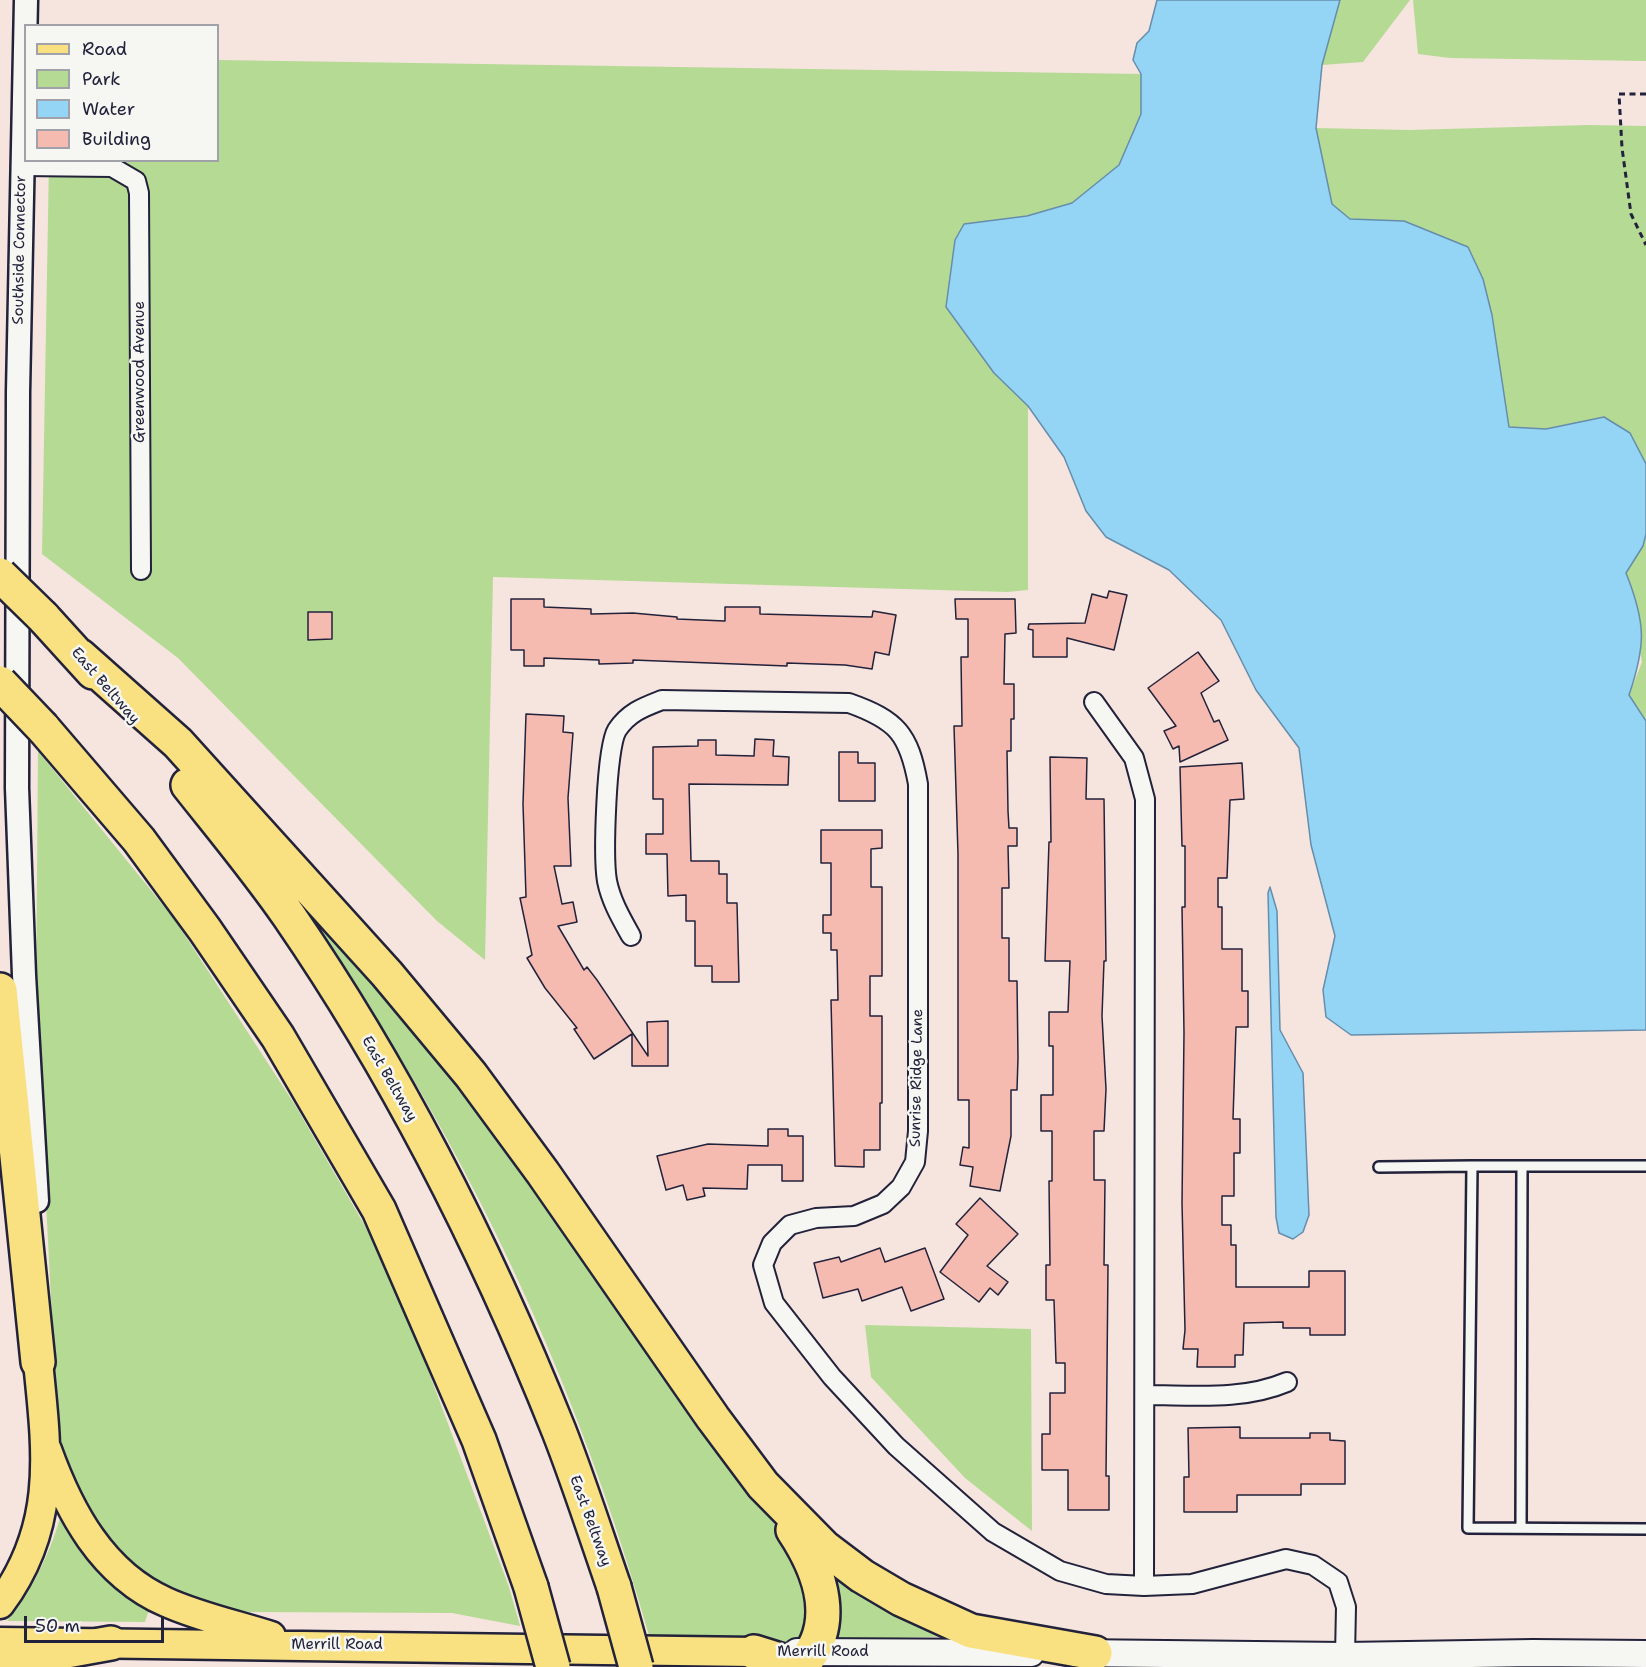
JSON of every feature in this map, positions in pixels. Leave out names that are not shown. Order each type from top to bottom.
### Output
[{"type":"highway","name":"East Beltway","points":[[0,575],[80,656],[171,762],[288,915],[394,1084],[482,1252],[521,1339],[560,1434],[614,1587],[636,1667]]},
{"type":"highway","points":[[80,656],[178,743],[387,974],[471,1075],[556,1192],[713,1418],[763,1485],[804,1547],[820,1581],[823,1619],[804,1663],[754,1652]]},
{"type":"highway","points":[[0,683],[43,728],[139,840],[205,930],[278,1037],[379,1209],[479,1440],[531,1587],[553,1667]]},
{"type":"highway","points":[[0,990],[38,1362]]},
{"type":"highway","points":[[763,1485],[825,1548],[862,1576],[901,1599],[971,1631],[1095,1653]]},
{"type":"highway","points":[[0,1663],[111,1643]]},
{"type":"main road","points":[[0,1604],[22,1567],[37,1531],[45,1497],[47,1450],[38,1362]]},
{"type":"main road","points":[[47,1450],[73,1513],[106,1558],[129,1579],[164,1602],[301,1646]]},
{"type":"main road","name":"Merrill Road","points":[[0,1642],[754,1652]]},
{"type":"main road","name":"Merrill Road","points":[[804,1663],[1095,1653],[1290,1656],[1339,1662],[1533,1653],[1646,1654]]},
{"type":"main road","points":[[1508,1667],[1533,1653]]},
{"type":"street","name":"Southside Connector","points":[[25,24],[26,0]]},
{"type":"street","name":"Southside Connector","points":[[24,83],[18,392],[17,788],[24,975],[38,1226],[38,1362]]},
{"type":"street","name":"Greenwood Avenue","points":[[22,166],[112,167],[136,181],[139,194],[141,570]]},
{"type":"street","name":"Sunrise Ridge Lane","points":[[631,936],[615,907],[607,880],[608,761],[617,731],[635,710],[662,700],[849,703],[878,713],[896,727],[913,753],[918,784],[918,1119],[915,1162],[901,1187],[883,1204],[854,1216],[816,1218],[790,1225],[772,1243],[763,1264],[774,1303],[832,1377],[896,1446],[993,1532],[1060,1571],[1106,1584],[1144,1586],[1192,1584],[1286,1559],[1313,1564],[1338,1582],[1346,1607],[1339,1662]]},
{"type":"street","points":[[1094,702],[1134,758],[1145,799],[1144,1586]]},
{"type":"street","points":[[1145,1395],[1246,1395],[1266,1391],[1287,1382]]},
{"type":"lane","points":[[1472,1166],[1468,1528],[1646,1529]]},
{"type":"lane","points":[[1521,1528],[1522,1166]]},
{"type":"lane","points":[[1379,1167],[1646,1166]]},
{"type":"path","points":[[1646,94],[1618,94],[1622,148],[1631,214],[1646,245]]},
{"type":"green space","points":[[1340,0],[1410,0],[1363,62],[1322,65]]},
{"type":"green space","points":[[1413,0],[1646,0],[1646,61],[1450,58],[1418,54]]},
{"type":"green space","points":[[219,60],[1141,74],[1141,114],[1119,165],[1072,203],[1027,216],[964,224],[955,240],[946,307],[994,373],[1028,406],[1028,590],[1007,592],[493,577],[485,960],[437,921],[178,658],[42,554],[49,162],[219,162]]},
{"type":"green space","points":[[1588,125],[1646,126],[1646,464],[1630,434],[1604,417],[1546,429],[1509,427],[1492,315],[1483,279],[1404,221],[1350,219],[1332,204],[1316,128],[1409,130]]},
{"type":"green space","points":[[1646,534],[1646,721],[1629,695],[1642,662],[1626,573],[1643,546]]},
{"type":"green space","points":[[38,751],[175,920],[295,1105],[365,1226],[404,1306],[509,1587],[520,1626],[452,1613],[250,1612],[219,1608],[145,1581],[104,1542],[59,1452],[36,1011]]},
{"type":"green space","points":[[282,877],[423,1028],[733,1463],[811,1578],[808,1638],[796,1643],[650,1639],[602,1488],[575,1414],[513,1269],[478,1197],[401,1059]]},
{"type":"green space","points":[[865,1325],[1031,1329],[1032,1531],[965,1478],[871,1377]]},
{"type":"green space","points":[[61,1515],[150,1607],[145,1622],[7,1621],[39,1571]]},
{"type":"green space","points":[[829,1563],[961,1636],[829,1640]]},
{"type":"water","points":[[1157,0],[1340,0],[1322,65],[1316,128],[1332,204],[1350,219],[1404,221],[1468,247],[1483,279],[1492,315],[1509,427],[1546,429],[1604,417],[1630,433],[1646,464],[1646,534],[1643,546],[1626,573],[1637,606],[1641,634],[1639,662],[1629,695],[1646,721],[1646,1030],[1351,1035],[1326,1017],[1323,990],[1335,936],[1311,845],[1299,748],[1256,690],[1221,620],[1169,570],[1106,537],[1086,511],[1064,457],[1028,406],[994,373],[946,307],[955,240],[964,224],[1027,216],[1072,203],[1119,165],[1141,114],[1141,74],[1133,60],[1137,43],[1149,31]]},
{"type":"water","points":[[1270,887],[1277,911],[1280,1030],[1303,1073],[1309,1215],[1303,1232],[1293,1239],[1279,1233],[1276,1217],[1268,893]]},
{"type":"building","points":[[1109,591],[1127,595],[1114,650],[1067,638],[1067,657],[1033,657],[1033,630],[1028,629],[1029,624],[1085,623],[1092,594],[1107,598]]},
{"type":"building","points":[[511,599],[544,599],[544,607],[591,609],[591,614],[633,613],[677,617],[677,619],[725,621],[725,607],[760,607],[760,614],[872,617],[873,611],[896,615],[889,655],[875,652],[872,669],[845,665],[787,663],[787,666],[633,660],[633,663],[599,664],[599,660],[544,658],[544,666],[524,666],[524,650],[511,650]]},
{"type":"building","points":[[955,599],[1015,599],[1016,633],[1005,634],[1004,684],[1014,684],[1011,751],[1007,751],[1008,811],[1009,828],[1017,828],[1017,846],[1008,846],[1009,888],[1002,888],[1002,938],[1009,938],[1009,981],[1017,981],[1018,1058],[1017,1090],[1011,1090],[1011,1136],[1000,1191],[970,1186],[973,1167],[960,1165],[963,1147],[969,1148],[969,1100],[958,1100],[958,854],[954,726],[962,726],[961,657],[968,657],[968,619],[956,619]]},
{"type":"building","points":[[308,612],[332,612],[332,639],[308,640]]},
{"type":"building","points":[[1198,652],[1219,681],[1201,693],[1214,722],[1219,720],[1228,740],[1180,762],[1179,746],[1173,749],[1164,731],[1176,726],[1148,688]]},
{"type":"building","points":[[526,714],[564,716],[563,732],[573,733],[568,798],[571,866],[554,866],[562,904],[573,902],[577,922],[558,926],[584,970],[587,967],[597,980],[648,1056],[647,1022],[668,1021],[668,1066],[632,1066],[632,1034],[594,1059],[574,1029],[577,1028],[545,988],[527,958],[532,955],[520,898],[526,897],[523,804]]},
{"type":"building","points":[[755,739],[774,740],[773,756],[789,757],[788,785],[689,784],[691,861],[719,861],[719,874],[727,874],[727,903],[737,903],[739,982],[712,982],[712,966],[695,966],[695,921],[686,921],[686,895],[668,896],[667,854],[646,854],[646,834],[663,834],[663,799],[653,799],[653,747],[698,746],[698,740],[716,740],[716,755],[754,756]]},
{"type":"building","points":[[839,752],[858,752],[858,763],[875,763],[875,801],[839,801]]},
{"type":"building","points":[[1050,757],[1087,758],[1086,799],[1104,799],[1106,961],[1104,961],[1102,1016],[1106,1089],[1104,1131],[1094,1131],[1094,1180],[1105,1180],[1104,1265],[1108,1265],[1106,1476],[1109,1476],[1109,1510],[1068,1510],[1068,1470],[1042,1470],[1042,1434],[1050,1434],[1050,1393],[1065,1393],[1065,1363],[1056,1363],[1054,1300],[1046,1300],[1046,1265],[1050,1265],[1049,1181],[1052,1181],[1052,1131],[1041,1131],[1041,1095],[1053,1095],[1053,1046],[1049,1046],[1049,1012],[1068,1012],[1070,961],[1045,961],[1049,842],[1051,842]]},
{"type":"building","points":[[1242,763],[1244,799],[1230,800],[1227,878],[1218,878],[1218,907],[1222,907],[1222,949],[1242,949],[1242,991],[1248,991],[1248,1027],[1236,1027],[1233,1119],[1240,1119],[1240,1153],[1234,1153],[1234,1196],[1222,1196],[1222,1225],[1231,1225],[1231,1245],[1236,1245],[1236,1287],[1309,1287],[1309,1271],[1345,1271],[1345,1335],[1310,1335],[1310,1328],[1283,1328],[1283,1322],[1244,1323],[1243,1355],[1235,1355],[1235,1367],[1197,1367],[1198,1349],[1183,1349],[1185,1330],[1182,1203],[1184,1033],[1182,907],[1185,907],[1185,846],[1182,846],[1180,767]]},
{"type":"building","points":[[821,830],[882,830],[882,848],[871,849],[871,887],[882,887],[882,976],[870,976],[870,1016],[882,1016],[880,1150],[864,1150],[864,1167],[835,1166],[831,1000],[838,1000],[837,950],[831,950],[831,933],[823,933],[823,915],[831,915],[831,863],[821,863]]},
{"type":"building","points":[[768,1129],[788,1129],[788,1136],[803,1136],[803,1181],[782,1181],[782,1165],[748,1165],[747,1189],[703,1188],[705,1196],[687,1200],[683,1185],[666,1190],[657,1156],[708,1144],[768,1146]]},
{"type":"building","points":[[980,1198],[1018,1234],[987,1266],[1008,1282],[998,1295],[990,1288],[979,1302],[940,1272],[968,1235],[956,1224]]},
{"type":"building","points":[[880,1248],[885,1262],[925,1248],[944,1299],[911,1311],[902,1287],[862,1301],[858,1289],[823,1298],[814,1263],[839,1257],[841,1262]]},
{"type":"building","points":[[1240,1427],[1240,1438],[1310,1438],[1310,1433],[1330,1433],[1330,1440],[1345,1441],[1345,1484],[1301,1484],[1301,1495],[1237,1495],[1237,1512],[1184,1512],[1184,1477],[1189,1477],[1188,1428]]}]
